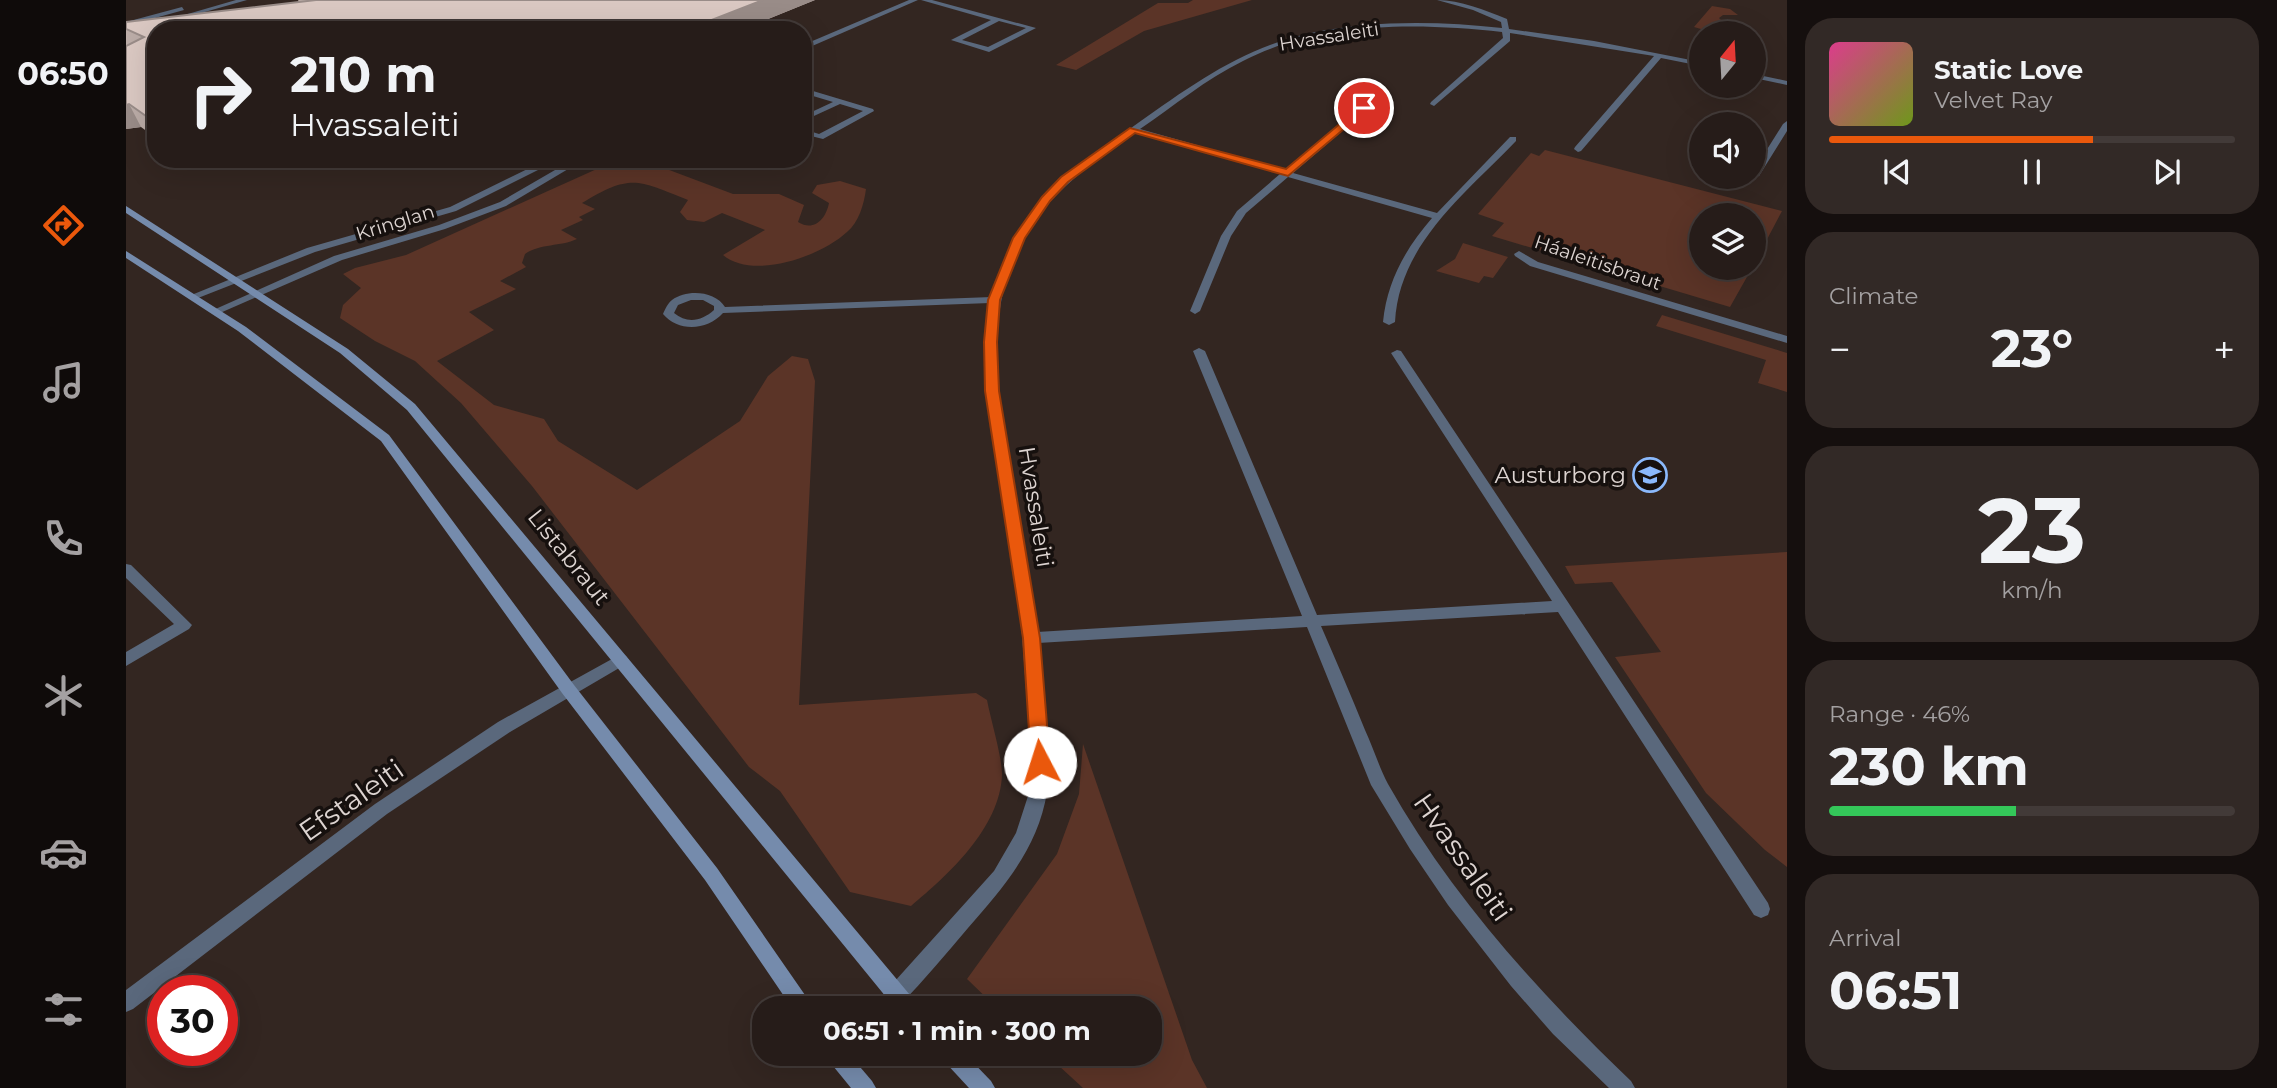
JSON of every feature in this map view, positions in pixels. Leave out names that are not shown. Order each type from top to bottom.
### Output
[{"type":"street","points":[[126,24],[214,0]]},
{"type":"street","points":[[169,21],[244,0]]},
{"type":"street","points":[[812,44],[915,0]]},
{"type":"street","points":[[924,0],[998,19],[1032,28],[989,50],[955,40],[998,19]]},
{"type":"street","name":"Hvassaleiti","points":[[1440,0],[1494,15],[1504,21],[1507,29]]},
{"type":"street","points":[[126,33],[147,27]]},
{"type":"street","name":"Hvassaleiti","points":[[907,996],[1002,876],[1035,803],[1040,762],[1031,638],[992,391],[991,342],[994,300],[1019,238],[1046,199],[1065,180],[1133,130],[1227,67],[1279,43],[1336,31],[1385,27],[1507,29],[1574,38],[1689,61]]},
{"type":"street","points":[[1434,104],[1507,39],[1507,29]]},
{"type":"street","points":[[1578,149],[1659,55]]},
{"type":"street","points":[[1766,79],[1787,83]]},
{"type":"street","points":[[812,93],[870,111],[820,137],[812,134]]},
{"type":"street","points":[[812,115],[839,102]]},
{"type":"street","points":[[1195,311],[1226,236],[1242,211],[1364,108]]},
{"type":"street","points":[[1766,156],[1787,124]]},
{"type":"street","points":[[1133,130],[1440,217]]},
{"type":"street","points":[[1389,322],[1390,299],[1397,277],[1412,252],[1440,217],[1513,139]]},
{"type":"street","name":"Kringlan","points":[[194,296],[311,250],[453,209],[537,168]]},
{"type":"street","name":"Kringlan","points":[[216,311],[338,258],[442,227],[503,204],[565,168]]},
{"type":"street","name":"Listabraut","points":[[126,209],[344,351],[411,407],[897,996]]},
{"type":"street","points":[[126,254],[216,311],[337,398],[385,438],[568,689],[711,874],[796,996]]},
{"type":"street","name":"Háaleitisbraut","points":[[1519,254],[1534,264],[1787,340]]},
{"type":"street","points":[[720,310],[994,300]]},
{"type":"street","name":"Hvassaleiti","points":[[1199,351],[1380,785],[1406,830],[1459,907],[1542,1007],[1624,1088]]},
{"type":"street","points":[[1397,353],[1761,909]]},
{"type":"street","points":[[126,569],[184,625],[126,660]]},
{"type":"street","points":[[1031,638],[1563,606]]},
{"type":"street","name":"Efstaleiti","points":[[126,1002],[381,809],[504,727],[621,660]]},
{"type":"street","points":[[847,1066],[865,1088]]},
{"type":"street","points":[[963,1066],[984,1088]]},
{"type":"shaded area","points":[[1193,0],[1252,0],[1144,31],[1076,70],[1056,65],[1158,3],[1188,3]]},
{"type":"shaded area","points":[[1712,6],[1730,9],[1738,15],[1723,15],[1719,18],[1722,21],[1699,21]]},
{"type":"shaded area","points":[[1545,150],[1751,203],[1689,203],[1689,280],[1745,280],[1730,307],[1492,236],[1504,223],[1478,214],[1531,153],[1539,156]]},
{"type":"shaded area","points":[[599,168],[664,168],[733,194],[779,194],[804,205],[798,222],[809,226],[822,219],[829,203],[812,193],[817,185],[840,181],[866,189],[858,218],[847,232],[835,241],[804,257],[768,265],[751,265],[736,262],[723,255],[765,230],[722,213],[704,222],[687,220],[680,212],[688,200],[645,184],[612,187],[582,203],[595,209],[579,217],[583,220],[561,230],[577,239],[537,248],[525,254],[522,263],[526,267],[500,281],[516,289],[469,312],[494,330],[437,361],[494,405],[544,419],[558,441],[637,490],[740,421],[768,376],[792,356],[808,359],[815,381],[799,705],[976,693],[987,700],[1000,758],[1002,775],[999,795],[982,832],[956,865],[911,906],[850,892],[780,791],[749,767],[532,486],[461,403],[415,361],[375,341],[340,318],[343,305],[361,288],[343,274],[355,268],[406,255]]},
{"type":"shaded area","points":[[1766,207],[1782,211],[1766,241]]},
{"type":"shaded area","points":[[1463,243],[1508,257],[1493,278],[1484,276],[1479,283],[1436,271],[1455,259]]},
{"type":"shaded area","points":[[1662,315],[1787,353],[1787,392],[1758,383],[1766,360],[1656,326]]},
{"type":"shaded area","points":[[1787,552],[1787,867],[1765,850],[1706,793],[1615,657],[1661,652],[1612,582],[1575,584],[1565,566]]},
{"type":"shaded area","points":[[1083,744],[1192,1060],[1207,1088],[1083,1088],[1059,1066],[1162,1066],[1162,996],[985,996],[967,979],[1057,854],[1079,794]]},
{"type":"building","points":[[316,0],[763,0],[709,21],[147,21],[147,117],[129,104],[126,105],[126,46],[144,37],[126,29],[126,22]]},
{"type":"place","name":"Austurborg","points":[[1650,475]]},
{"type":"route","points":[[1040,762],[1031,638],[992,391],[994,300],[1019,238],[1046,199],[1065,180],[1133,130],[1288,173],[1364,108]]}]
